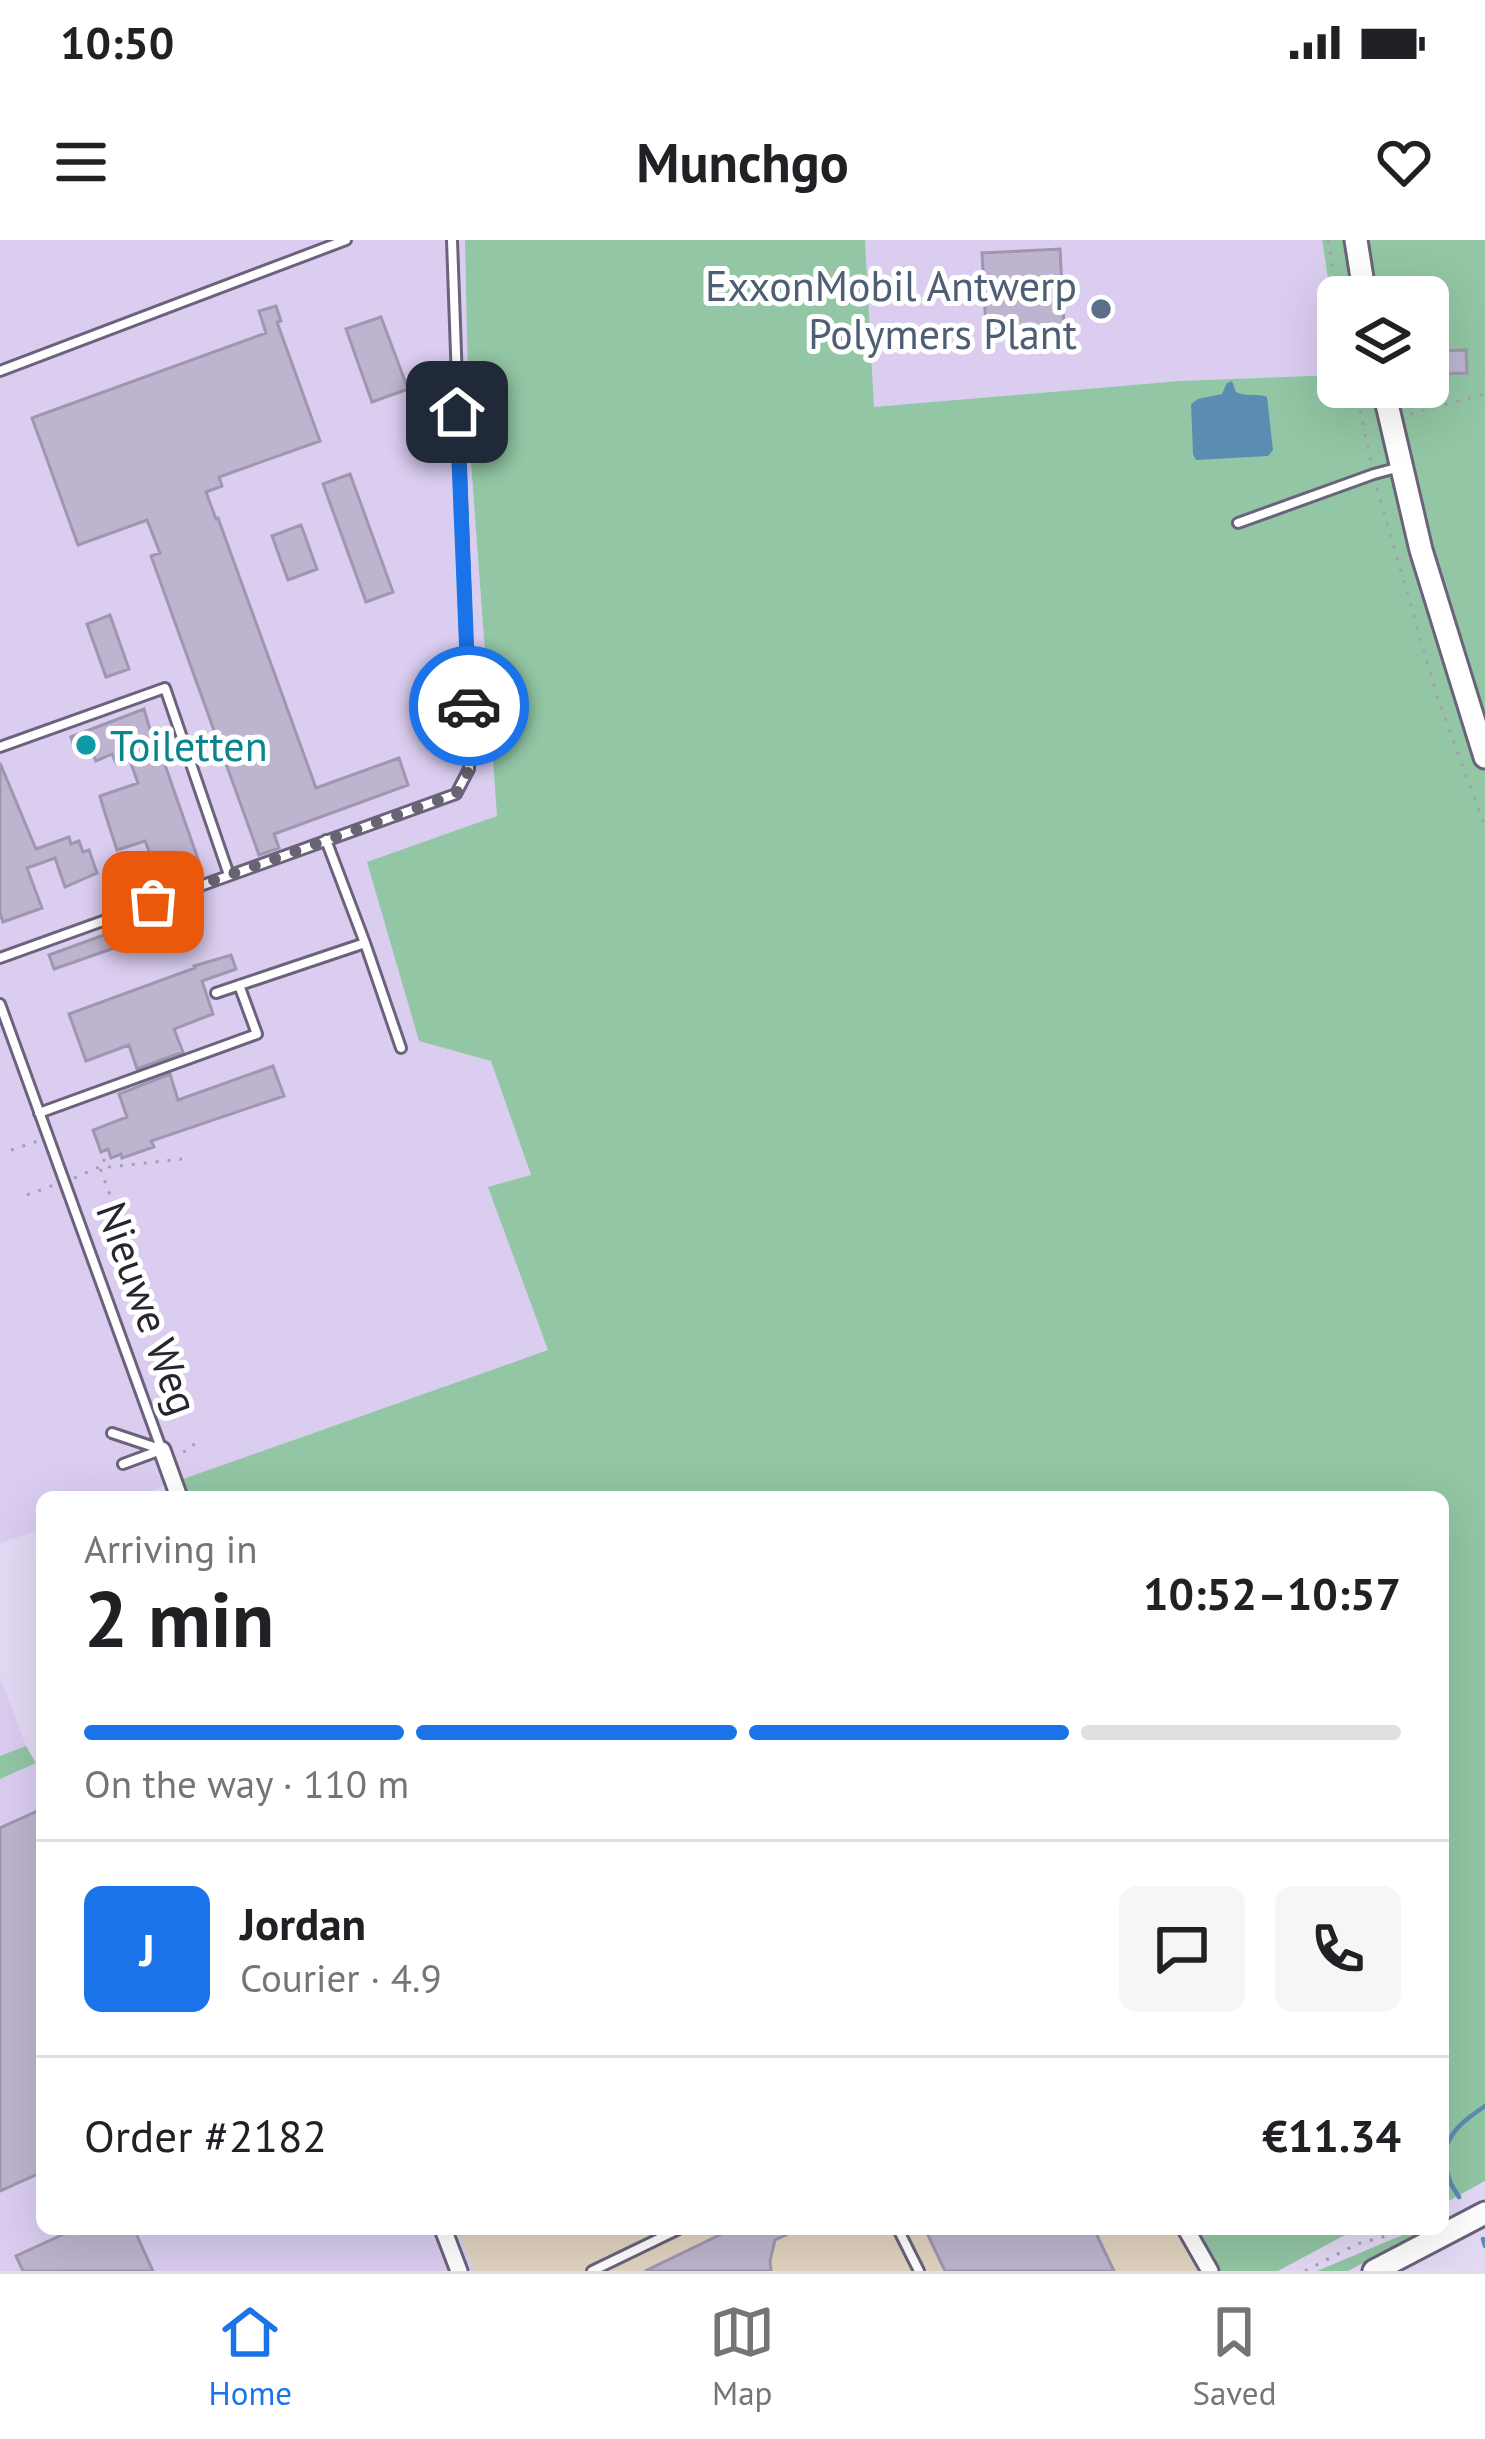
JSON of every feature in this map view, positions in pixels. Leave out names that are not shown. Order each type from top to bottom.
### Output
[{"type":"street","points":[[1356,240],[1362,276]]},
{"type":"street","points":[[1388,408],[1421,550],[1485,757]]},
{"type":"street","name":"Nieuwe Weg","points":[[162,1450],[177,1491]]},
{"type":"street","points":[[1449,2231],[1485,2212]]},
{"type":"street","points":[[445,2235],[459,2271]]},
{"type":"street","points":[[1189,2235],[1210,2271]]},
{"type":"street","points":[[1374,2271],[1442,2235]]},
{"type":"lane","points":[[0,371],[346,240]]},
{"type":"lane","points":[[0,958],[456,794],[469,770],[452,240]]},
{"type":"lane","points":[[1238,523],[1402,467]]},
{"type":"lane","points":[[0,747],[165,688],[230,875]]},
{"type":"lane","points":[[326,840],[401,1048]]},
{"type":"lane","points":[[216,993],[365,944]]},
{"type":"lane","points":[[39,1113],[257,1034],[239,986]]},
{"type":"lane","name":"Nieuwe Weg","points":[[0,1004],[162,1450]]},
{"type":"lane","points":[[112,1433],[162,1450]]},
{"type":"lane","points":[[123,1464],[162,1450]]},
{"type":"lane","points":[[592,2271],[667,2235]]},
{"type":"lane","points":[[901,2235],[919,2271]]},
{"type":"path","points":[[1328,240],[1334,276]]},
{"type":"path","points":[[1390,419],[1485,394]]},
{"type":"path","points":[[1360,408],[1431,679],[1485,827]]},
{"type":"path","points":[[11,1150],[49,1140]]},
{"type":"path","points":[[151,1307],[100,1168],[182,1159]]},
{"type":"path","points":[[1305,2271],[1357,2244],[1389,2235]]},
{"type":"shaded area","points":[[0,240],[465,240],[469,435],[497,817],[368,863],[419,1041],[491,1060],[531,1176],[489,1187],[548,1350],[149,1491],[36,1491],[36,1531],[0,1543]]},
{"type":"shaded area","name":"ExxonMobil Antwerp Polymers Plant","points":[[865,240],[1322,240],[1328,276],[1317,276],[1317,376],[1180,381],[874,407]]},
{"type":"shaded area","points":[[0,1677],[26,1746],[0,1756]]},
{"type":"shaded area","points":[[36,1763],[36,2235],[459,2235],[474,2271],[0,2271],[0,1779]]},
{"type":"shaded area","points":[[459,2235],[1197,2235],[1218,2271],[474,2271]]},
{"type":"green space","points":[[465,240],[865,240],[874,407],[1180,381],[1317,376],[1317,408],[1449,408],[1449,276],[1328,276],[1322,240],[1485,240],[1485,2181],[1449,2201],[1449,1491],[188,1491],[183,1479],[548,1350],[488,1187],[531,1175],[491,1061],[419,1041],[367,862],[497,816],[469,435]]},
{"type":"green space","points":[[26,1746],[36,1763],[0,1779],[0,1756]]},
{"type":"green space","points":[[1197,2235],[1345,2235],[1278,2271],[1218,2271]]},
{"type":"green space","points":[[1403,2235],[1417,2235],[1348,2271],[1317,2271]]},
{"type":"water","points":[[1232,381],[1236,392],[1267,397],[1273,450],[1268,456],[1196,460],[1191,404],[1222,394]]},
{"type":"building","points":[[1060,249],[1064,326],[986,330],[982,253]]},
{"type":"building","points":[[276,306],[281,321],[277,322],[320,441],[219,477],[222,486],[206,492],[316,788],[399,758],[408,785],[274,834],[279,848],[259,855],[151,556],[160,553],[147,520],[78,545],[32,418],[266,333],[259,311]]},
{"type":"building","points":[[381,317],[408,389],[372,402],[346,329]]},
{"type":"building","points":[[948,330],[949,344],[918,346],[917,332]]},
{"type":"building","points":[[1466,350],[1467,373],[1449,374],[1449,351]]},
{"type":"building","points":[[350,474],[393,592],[366,602],[323,484]]},
{"type":"building","points":[[301,525],[317,569],[288,580],[272,536]]},
{"type":"building","points":[[110,615],[129,669],[106,677],[87,624]]},
{"type":"building","points":[[144,709],[199,862],[158,874],[145,841],[117,850],[100,796],[138,783],[129,758],[116,763],[112,754],[96,761],[90,747],[76,752],[71,737]]},
{"type":"building","points":[[0,763],[36,849],[69,837],[71,844],[79,841],[83,852],[89,850],[97,873],[65,887],[55,858],[27,868],[42,908],[3,922],[0,913]]},
{"type":"building","points":[[115,931],[120,946],[54,969],[49,955]]},
{"type":"building","points":[[231,955],[236,969],[202,981],[213,1014],[174,1029],[183,1052],[137,1069],[129,1045],[86,1061],[69,1014]]},
{"type":"building","points":[[273,1066],[284,1096],[151,1141],[154,1147],[122,1158],[121,1154],[111,1158],[108,1149],[101,1152],[93,1130],[127,1117],[119,1094],[170,1074],[178,1100]]},
{"type":"building","points":[[36,1812],[36,2175],[0,2191],[0,1828]]},
{"type":"building","points":[[62,2235],[137,2235],[153,2271],[23,2271],[16,2256]]},
{"type":"building","points":[[720,2235],[786,2235],[775,2240],[771,2271],[645,2271]]},
{"type":"building","points":[[928,2235],[1097,2235],[1114,2271],[945,2271]]},
{"type":"waterway","points":[[1449,2140],[1485,2106]]},
{"type":"waterway","points":[[1449,2178],[1459,2197]]},
{"type":"waterway","points":[[1483,2239],[1485,2246]]},
{"type":"way so far","points":[[153,902],[456,794],[469,770],[469,706]]},
{"type":"place","name":"ExxonMobil Antwerp Polymers Plant","points":[[1101,309]]},
{"type":"place","name":"Toiletten","points":[[86,745]]},
{"type":"route","points":[[457,412],[469,706]]}]
